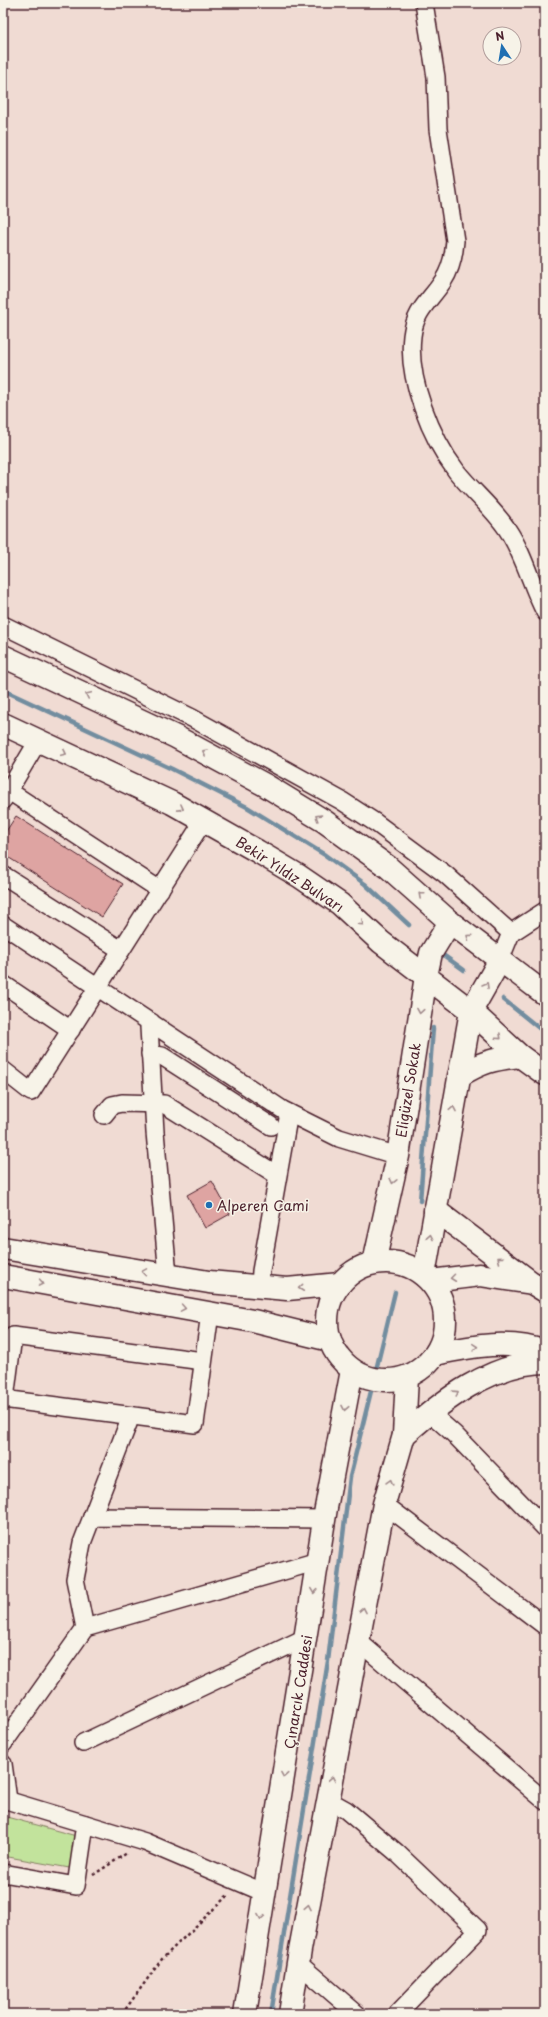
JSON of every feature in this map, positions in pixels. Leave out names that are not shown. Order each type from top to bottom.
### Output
[{"type":"main road","points":[[3,656],[170,734],[265,785],[324,821],[382,862],[450,922],[545,994]]},
{"type":"main road","name":"Bekir Yıldız Bulvarı","points":[[3,724],[172,803],[258,851],[340,904],[381,942],[471,1011],[520,1056],[545,1074]]},
{"type":"main road","name":"Eligüzel Sokak","points":[[374,1262],[398,1156],[426,976],[432,953],[450,922]]},
{"type":"main road","points":[[427,1278],[435,1210],[471,1011],[500,960]]},
{"type":"main road","points":[[459,1076],[479,1064],[498,1058],[520,1056]]},
{"type":"main road","points":[[435,1210],[538,1287]]},
{"type":"main road","points":[[3,1248],[208,1282],[287,1289],[340,1284]]},
{"type":"main road","points":[[374,1262],[395,1262],[414,1268],[427,1278],[442,1298],[446,1318],[444,1337],[436,1354],[423,1368],[407,1377],[388,1380],[370,1378],[352,1370],[339,1357],[330,1340],[327,1322],[330,1301],[340,1284],[355,1270],[374,1262]]},
{"type":"main road","points":[[427,1278],[480,1275],[538,1287]]},
{"type":"main road","points":[[3,1276],[253,1321],[330,1340]]},
{"type":"main road","points":[[436,1354],[465,1348],[501,1344],[536,1349],[545,1352]]},
{"type":"main road","points":[[404,1435],[429,1412],[459,1391],[498,1373],[532,1362],[545,1362]]},
{"type":"main road","name":"Çınarcık Caddesi","points":[[245,2014],[307,1637],[324,1519],[352,1370]]},
{"type":"main road","points":[[290,2014],[328,1800],[384,1504],[404,1435],[407,1377]]},
{"type":"street","points":[[424,3],[436,77],[438,129],[455,241],[454,252],[448,273],[423,304],[415,323],[411,345],[415,375],[425,411],[440,446],[458,472],[506,529],[520,554],[545,612]]},
{"type":"street","points":[[3,625],[192,718],[342,801],[376,823],[445,874],[512,933]]},
{"type":"street","points":[[38,741],[6,795],[160,890]]},
{"type":"street","points":[[3,1070],[31,1092],[204,820]]},
{"type":"street","points":[[3,875],[122,950]]},
{"type":"street","points":[[500,960],[512,933],[545,911]]},
{"type":"street","points":[[3,926],[289,1113],[339,1138],[398,1156]]},
{"type":"street","points":[[3,984],[71,1030]]},
{"type":"street","points":[[151,1022],[149,1027],[153,1103],[168,1275]]},
{"type":"street","points":[[150,1054],[162,1056],[271,1126]]},
{"type":"street","points":[[104,1115],[112,1105],[129,1102],[164,1104],[277,1176]]},
{"type":"street","points":[[260,1287],[261,1271],[289,1113]]},
{"type":"street","points":[[204,1361],[13,1336],[4,1399],[195,1424],[204,1361],[210,1313]]},
{"type":"street","points":[[429,1412],[454,1434],[545,1528]]},
{"type":"street","points":[[84,1628],[75,1579],[82,1543],[131,1416]]},
{"type":"street","points":[[384,1504],[545,1626]]},
{"type":"street","points":[[92,1517],[324,1519]]},
{"type":"street","points":[[3,1744],[84,1628],[318,1561]]},
{"type":"street","points":[[83,1743],[307,1637]]},
{"type":"street","points":[[358,1641],[545,1801]]},
{"type":"street","points":[[3,1764],[6,1799],[145,1842],[265,1892]]},
{"type":"street","points":[[328,1800],[346,1810],[396,1852],[478,1930],[397,2014]]},
{"type":"street","points":[[3,1873],[76,1886],[85,1824]]},
{"type":"street","points":[[298,1963],[357,2014]]},
{"type":"path","points":[[76,1886],[145,1842]]},
{"type":"path","points":[[122,2014],[162,1959],[241,1882]]},
{"type":"green space","points":[[3,1816],[80,1837],[75,1869],[3,1856]]},
{"type":"building","points":[[16,816],[123,884],[102,917],[3,854],[3,836]]},
{"type":"building","name":"Alperen Cami","points":[[212,1181],[230,1214],[205,1228],[187,1195]]},
{"type":"waterway","points":[[3,690],[172,769],[247,807],[325,855],[365,884],[409,925]]},
{"type":"waterway","points":[[439,952],[464,970]]},
{"type":"waterway","points":[[503,999],[545,1033]]},
{"type":"waterway","points":[[420,1201],[433,1028]]},
{"type":"waterway","points":[[376,1370],[395,1292]]},
{"type":"waterway","points":[[271,2014],[328,1661],[350,1477],[372,1387]]},
{"type":"place","name":"Alperen Cami","points":[[209,1205]]}]
